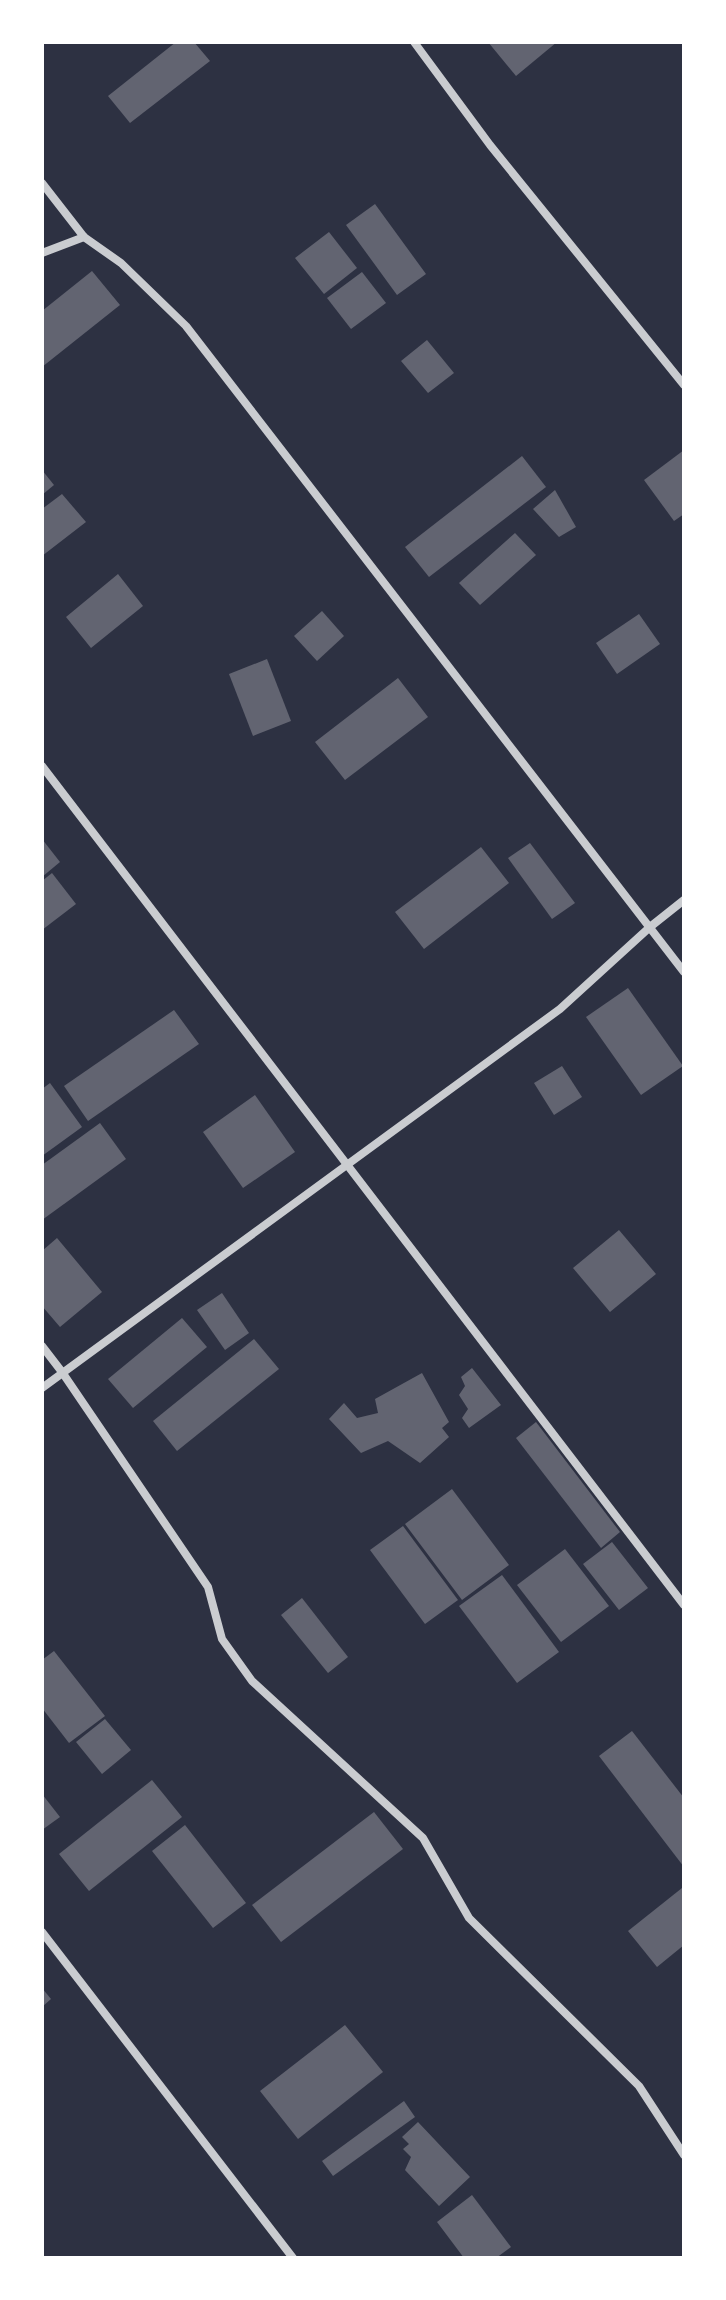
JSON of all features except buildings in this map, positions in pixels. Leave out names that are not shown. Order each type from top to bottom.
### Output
[{"type":"street","points":[[414,42],[490,145],[684,385]]},
{"type":"street","points":[[42,183],[84,237],[121,263],[186,326],[684,972]]},
{"type":"street","points":[[42,253],[84,237]]},
{"type":"street","points":[[42,766],[684,1605]]},
{"type":"street","points":[[42,1388],[560,1009],[684,900]]},
{"type":"street","points":[[42,1346],[208,1587],[222,1639],[252,1681],[423,1838],[469,1918],[639,2086],[684,2155]]},
{"type":"street","points":[[42,1932],[293,2258]]}]
